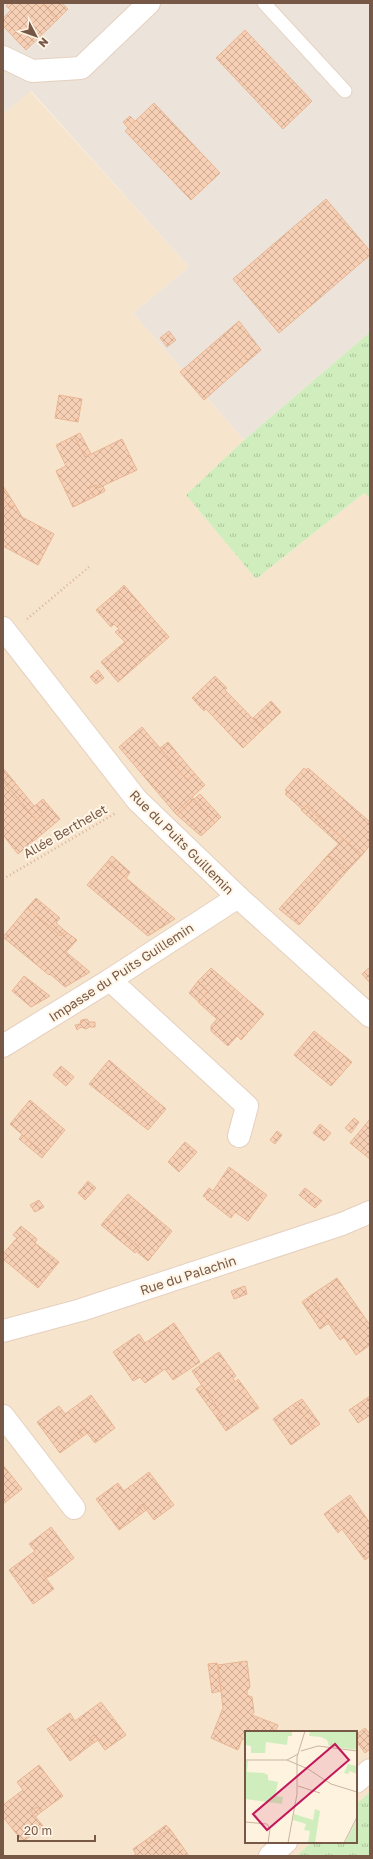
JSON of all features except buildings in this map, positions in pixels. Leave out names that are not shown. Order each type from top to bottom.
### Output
[{"type":"street","points":[[3,57],[32,71],[81,68],[148,3]]},
{"type":"street","name":"Rue du Puits Guillemin","points":[[6,631],[137,800],[238,897],[370,1016]]},
{"type":"street","name":"Impasse du Puits Guillemin","points":[[3,1046],[110,980],[238,897]]},
{"type":"street","points":[[110,980],[247,1106],[239,1136]]},
{"type":"street","name":"Rue du Palachin","points":[[3,1331],[81,1310],[342,1224],[370,1212]]},
{"type":"street","points":[[3,1416],[74,1508]]},
{"type":"street","points":[[357,1781],[370,1770]]},
{"type":"street","points":[[270,1856],[285,1843]]},
{"type":"lane","points":[[264,3],[344,91]]},
{"type":"path","points":[[6,631],[89,567]]},
{"type":"path","name":"Allée Berthelet","points":[[3,879],[137,800]]},
{"type":"shaded area","points":[[3,3],[370,3],[370,332],[244,440],[133,313],[189,267],[31,91],[3,114]]},
{"type":"shaded area","points":[[30,91],[189,267],[133,313],[244,440],[186,495],[256,579],[364,493],[370,498],[370,1792],[357,1803],[357,1731],[245,1731],[245,1843],[311,1843],[296,1856],[3,1856],[3,114]]},
{"type":"green space","points":[[370,332],[370,498],[364,493],[256,579],[186,495],[244,440]]},
{"type":"green space","points":[[370,1792],[370,1856],[296,1856],[311,1843],[357,1843],[357,1803]]}]
